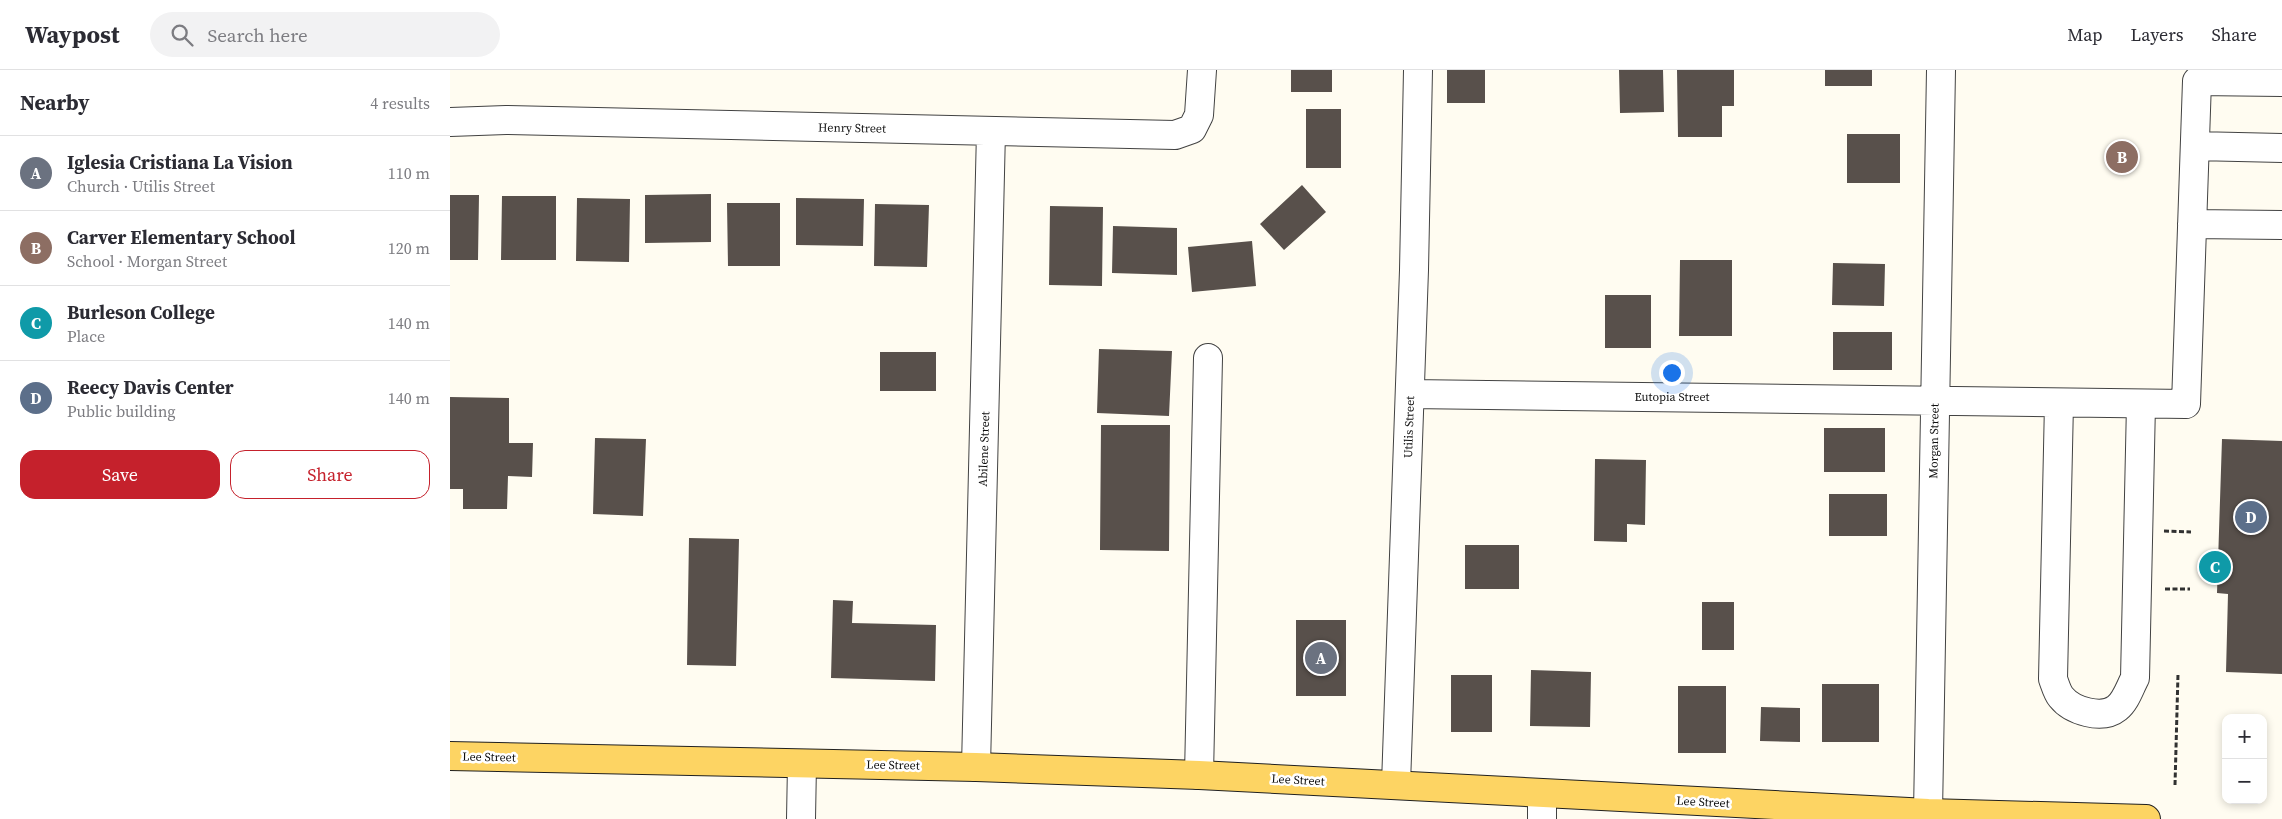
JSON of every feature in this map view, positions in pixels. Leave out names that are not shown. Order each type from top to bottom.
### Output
[{"type":"main road","name":"Lee Street","points":[[450,756],[976,767],[1396,784],[1542,807],[1928,813],[2146,819]]},
{"type":"street","name":"Henry Street","points":[[450,122],[515,121],[1175,135],[1192,129],[1199,114],[1202,70]]},
{"type":"street","name":"Utilis Street","points":[[1396,784],[1410,394],[1418,70]]},
{"type":"street","name":"Morgan Street","points":[[1928,813],[1941,70]]},
{"type":"street","points":[[2282,82],[2198,75],[2192,224],[2282,225]]},
{"type":"street","name":"Abilene Street","points":[[976,767],[991,131]]},
{"type":"street","points":[[2195,146],[2282,148]]},
{"type":"street","name":"Eutopia Street","points":[[1410,394],[2186,404],[2192,224]]},
{"type":"street","points":[[1198,775],[1208,358]]},
{"type":"street","points":[[2059,403],[2052,679],[2061,697],[2076,708],[2097,714],[2117,708],[2127,695],[2135,678],[2141,404]]},
{"type":"street","points":[[801,819],[802,764]]},
{"type":"path","points":[[2163,531],[2191,532]]},
{"type":"path","points":[[2162,589],[2190,590]]},
{"type":"path","points":[[2175,786],[2178,674]]},
{"type":"building","points":[[1291,70],[1332,70],[1332,92],[1291,92]]},
{"type":"building","points":[[1447,70],[1485,70],[1485,103],[1447,103]]},
{"type":"building","points":[[1619,70],[1663,70],[1664,112],[1620,113]]},
{"type":"building","points":[[1677,70],[1734,70],[1734,106],[1722,106],[1722,137],[1678,137]]},
{"type":"building","points":[[1825,70],[1872,70],[1872,86],[1825,86]]},
{"type":"building","points":[[1306,109],[1341,109],[1341,168],[1306,168]]},
{"type":"building","points":[[1847,134],[1900,134],[1900,183],[1847,183]]},
{"type":"building","points":[[1302,185],[1326,212],[1284,250],[1260,224]]},
{"type":"building","points":[[711,194],[711,242],[645,243],[645,195]]},
{"type":"building","points":[[450,195],[479,195],[478,260],[450,260]]},
{"type":"building","points":[[502,196],[556,196],[556,260],[501,260]]},
{"type":"building","points":[[577,198],[630,199],[629,262],[576,261]]},
{"type":"building","points":[[796,198],[864,199],[863,246],[796,245]]},
{"type":"building","points":[[727,203],[780,203],[780,266],[728,266]]},
{"type":"building","points":[[875,204],[929,205],[927,267],[874,266]]},
{"type":"building","points":[[1050,206],[1103,207],[1102,286],[1049,285]]},
{"type":"building","points":[[1113,226],[1177,228],[1177,275],[1112,273]]},
{"type":"building","points":[[1252,241],[1256,286],[1192,292],[1188,247]]},
{"type":"building","points":[[1680,260],[1732,260],[1732,336],[1679,336]]},
{"type":"building","points":[[1833,263],[1885,264],[1884,306],[1832,305]]},
{"type":"building","points":[[1605,295],[1651,295],[1651,348],[1605,348]]},
{"type":"building","points":[[1833,332],[1892,332],[1892,370],[1833,370]]},
{"type":"building","points":[[1099,349],[1172,351],[1169,416],[1097,413]]},
{"type":"building","points":[[880,352],[936,352],[936,391],[880,391]]},
{"type":"building","points":[[450,397],[509,398],[509,443],[533,443],[532,477],[508,476],[507,509],[463,509],[463,489],[450,489]]},
{"type":"building","points":[[1101,425],[1170,425],[1169,551],[1100,550]]},
{"type":"building","points":[[1824,428],[1885,428],[1885,472],[1824,472]]},
{"type":"building","points":[[595,438],[646,439],[643,516],[593,514]]},
{"type":"building","points":[[2222,439],[2282,441],[2282,674],[2226,672],[2228,594],[2217,593]]},
{"type":"building","points":[[1595,459],[1646,460],[1645,525],[1627,524],[1627,542],[1594,541]]},
{"type":"building","points":[[1829,494],[1887,494],[1887,536],[1829,536]]},
{"type":"building","points":[[689,538],[739,539],[736,666],[687,665]]},
{"type":"building","points":[[1465,545],[1519,545],[1519,589],[1465,589]]},
{"type":"building","points":[[833,600],[853,601],[852,623],[936,625],[935,681],[831,678]]},
{"type":"building","points":[[1702,602],[1734,602],[1734,650],[1702,650]]},
{"type":"building","points":[[1296,620],[1346,620],[1346,696],[1296,696]]},
{"type":"building","points":[[1531,670],[1591,672],[1590,727],[1530,726]]},
{"type":"building","points":[[1451,675],[1492,675],[1492,732],[1451,732]]},
{"type":"building","points":[[1822,684],[1879,684],[1879,742],[1822,742]]},
{"type":"building","points":[[1678,686],[1726,686],[1726,753],[1678,753]]},
{"type":"building","points":[[1761,707],[1800,708],[1800,742],[1760,741]]},
{"type":"place","name":"Carver Elementary School","points":[[2122,157]]},
{"type":"place","name":"Reecy Davis Center","points":[[2251,517]]},
{"type":"place","name":"Burleson College","points":[[2215,567]]},
{"type":"place","name":"Iglesia Cristiana La Vision","points":[[1321,658]]}]
